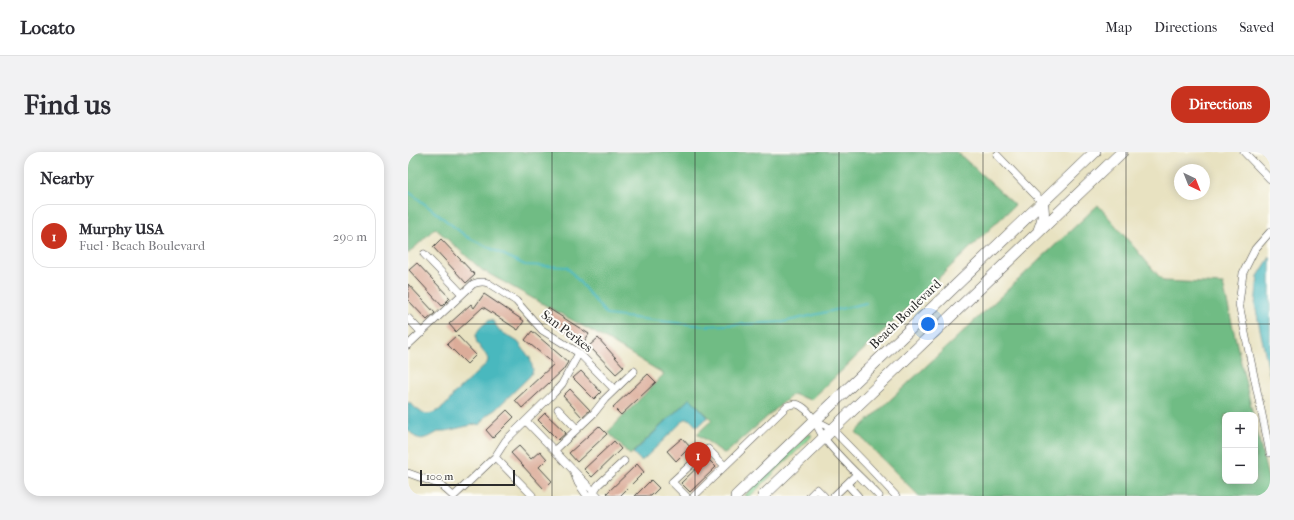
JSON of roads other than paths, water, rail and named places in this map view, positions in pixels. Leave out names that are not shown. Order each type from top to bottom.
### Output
[{"type":"highway","name":"Beach Boulevard","points":[[736,496],[1095,152]]},
{"type":"highway","points":[[763,496],[827,433],[1122,152]]},
{"type":"highway","points":[[1042,202],[1055,209],[1063,208]]},
{"type":"highway","points":[[1038,233],[1044,217],[1042,202]]},
{"type":"street","points":[[1244,152],[1270,180]]},
{"type":"street","points":[[1266,152],[1270,156]]},
{"type":"street","points":[[997,155],[1042,202]]},
{"type":"street","points":[[1270,232],[1255,249],[1243,273],[1239,304],[1270,453]]},
{"type":"street","points":[[424,254],[462,294]]},
{"type":"street","name":"San Perkes","points":[[408,345],[473,284],[478,282],[488,283],[516,301],[542,330],[580,353],[614,389]]},
{"type":"street","points":[[408,318],[422,333]]},
{"type":"street","points":[[408,473],[441,485],[453,496],[495,457],[506,440],[562,384],[580,353]]},
{"type":"street","points":[[555,450],[594,413],[604,398],[634,371]]},
{"type":"street","points":[[694,496],[786,406],[795,404],[801,406],[827,433],[867,465],[896,496]]},
{"type":"street","points":[[558,409],[577,429]]},
{"type":"street","points":[[815,420],[827,433],[834,450],[879,496]]},
{"type":"street","points":[[526,421],[555,450],[594,495],[598,485],[624,461]]},
{"type":"street","points":[[686,496],[672,482],[708,449],[725,466]]},
{"type":"street","points":[[495,457],[532,495]]},
{"type":"street","points":[[571,468],[578,483],[587,496]]},
{"type":"street","points":[[834,496],[857,474]]},
{"type":"street","points":[[847,484],[858,496]]},
{"type":"street","points":[[810,496],[817,489],[824,496]]},
{"type":"water","points":[[1270,257],[1270,377],[1255,305],[1258,276]]},
{"type":"water","points":[[492,320],[500,331],[518,342],[530,358],[533,370],[530,376],[496,409],[487,415],[480,425],[476,424],[440,431],[429,437],[421,439],[415,437],[408,430],[408,402],[421,412],[427,414],[441,409],[449,402],[453,394],[487,363],[488,360],[486,354],[479,346],[476,335],[480,328]]},
{"type":"water","points":[[690,398],[708,417],[699,426],[696,426],[689,419],[685,419],[643,460],[640,460],[633,453]]},
{"type":"waterway","points":[[408,191],[467,237],[525,265],[567,267],[607,315],[705,326],[783,322],[866,303]]},
{"type":"place","name":"Murphy USA","points":[[698,475]]}]
